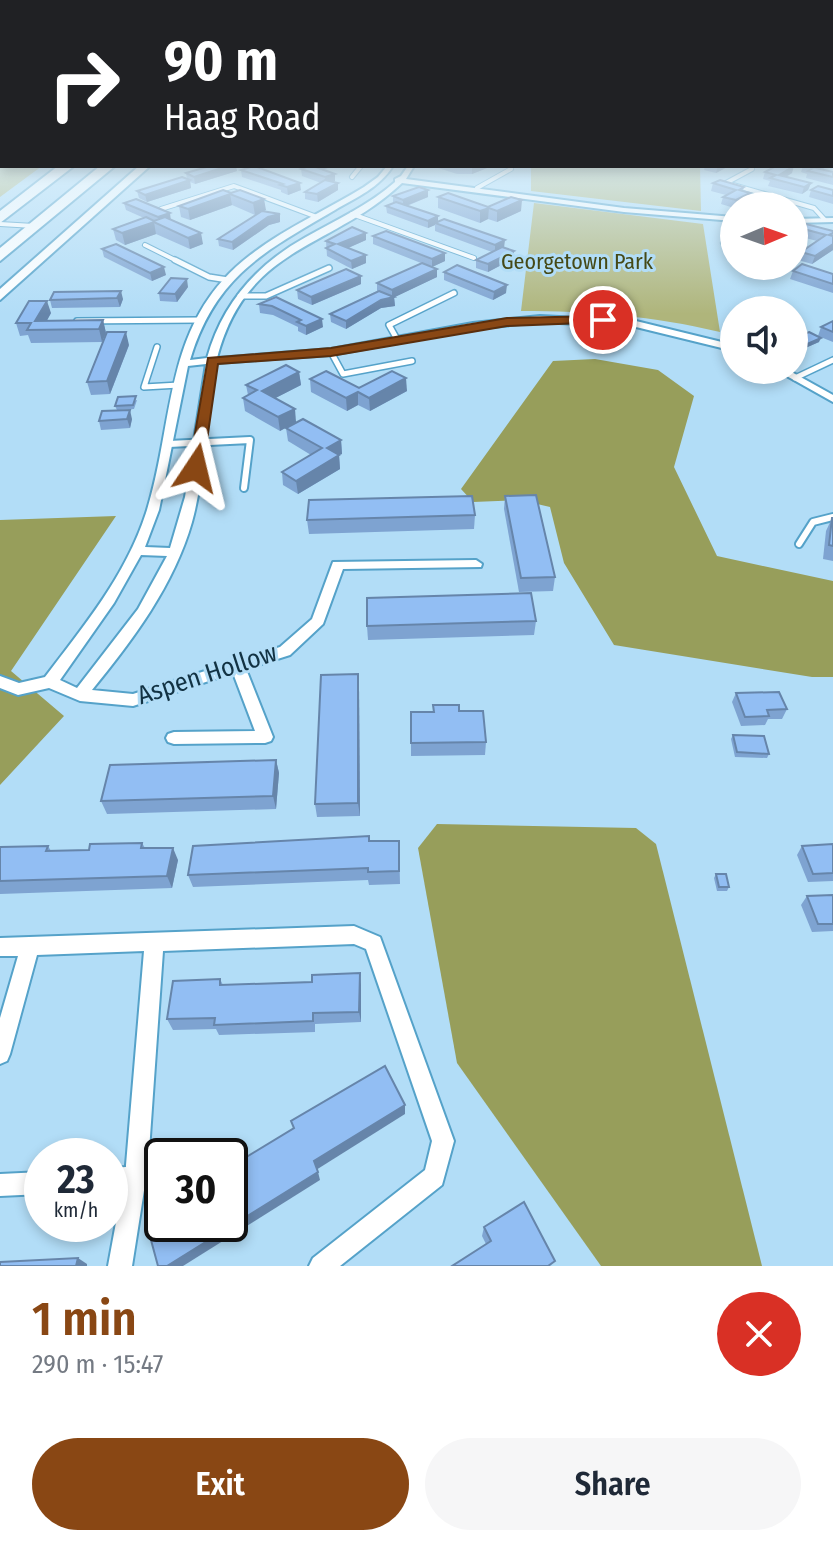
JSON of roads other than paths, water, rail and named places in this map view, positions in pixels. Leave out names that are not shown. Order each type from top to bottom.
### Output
[{"type":"highway","points":[[0,221],[30,196]]},
{"type":"highway","points":[[0,256],[71,196]]},
{"type":"street","points":[[0,296],[111,196]]},
{"type":"street","points":[[0,682],[18,689],[50,682],[105,607],[137,551],[152,512],[169,444],[183,363],[199,320],[228,280],[261,251],[351,196]]},
{"type":"street","points":[[80,695],[120,646],[174,552],[185,521],[201,442],[212,361],[226,317],[240,296],[274,262],[378,196]]},
{"type":"street","points":[[531,196],[624,210],[720,218]]},
{"type":"street","points":[[808,221],[829,220]]},
{"type":"street","points":[[183,363],[331,352],[507,322],[573,319],[659,327],[720,344]]},
{"type":"street","points":[[806,384],[833,399]]},
{"type":"street","points":[[137,551],[174,552]]},
{"type":"street","name":"Aspen Hollow","points":[[50,682],[80,695],[133,700],[285,651],[304,637],[318,621],[338,565],[476,564]]},
{"type":"street","points":[[174,738],[265,737],[238,668]]},
{"type":"street","points":[[0,947],[354,935],[373,943],[443,1141],[434,1177],[321,1266]]},
{"type":"street","points":[[120,1266],[134,1178],[154,943]]},
{"type":"street","points":[[0,1054],[30,946]]},
{"type":"street","points":[[128,1178],[134,1178]]},
{"type":"street","points":[[0,1185],[24,1184]]},
{"type":"lane","points":[[161,209],[202,196]]},
{"type":"lane","points":[[261,196],[317,217]]},
{"type":"lane","points":[[772,196],[814,208],[829,220]]},
{"type":"lane","points":[[350,214],[474,258]]},
{"type":"lane","points":[[0,221],[35,226]]},
{"type":"lane","points":[[145,245],[209,277],[228,280]]},
{"type":"lane","points":[[240,296],[266,296],[329,268]]},
{"type":"lane","points":[[398,341],[389,325],[454,293]]},
{"type":"lane","points":[[62,321],[199,320]]},
{"type":"lane","points":[[157,347],[144,387],[179,385]]},
{"type":"lane","points":[[331,352],[343,374],[412,361]]},
{"type":"lane","points":[[808,372],[833,360]]},
{"type":"lane","points":[[169,444],[250,440],[244,488]]},
{"type":"lane","points":[[799,544],[813,522],[833,517]]},
{"type":"park label","name":"Georgetown Park","points":[[577,261]]}]
